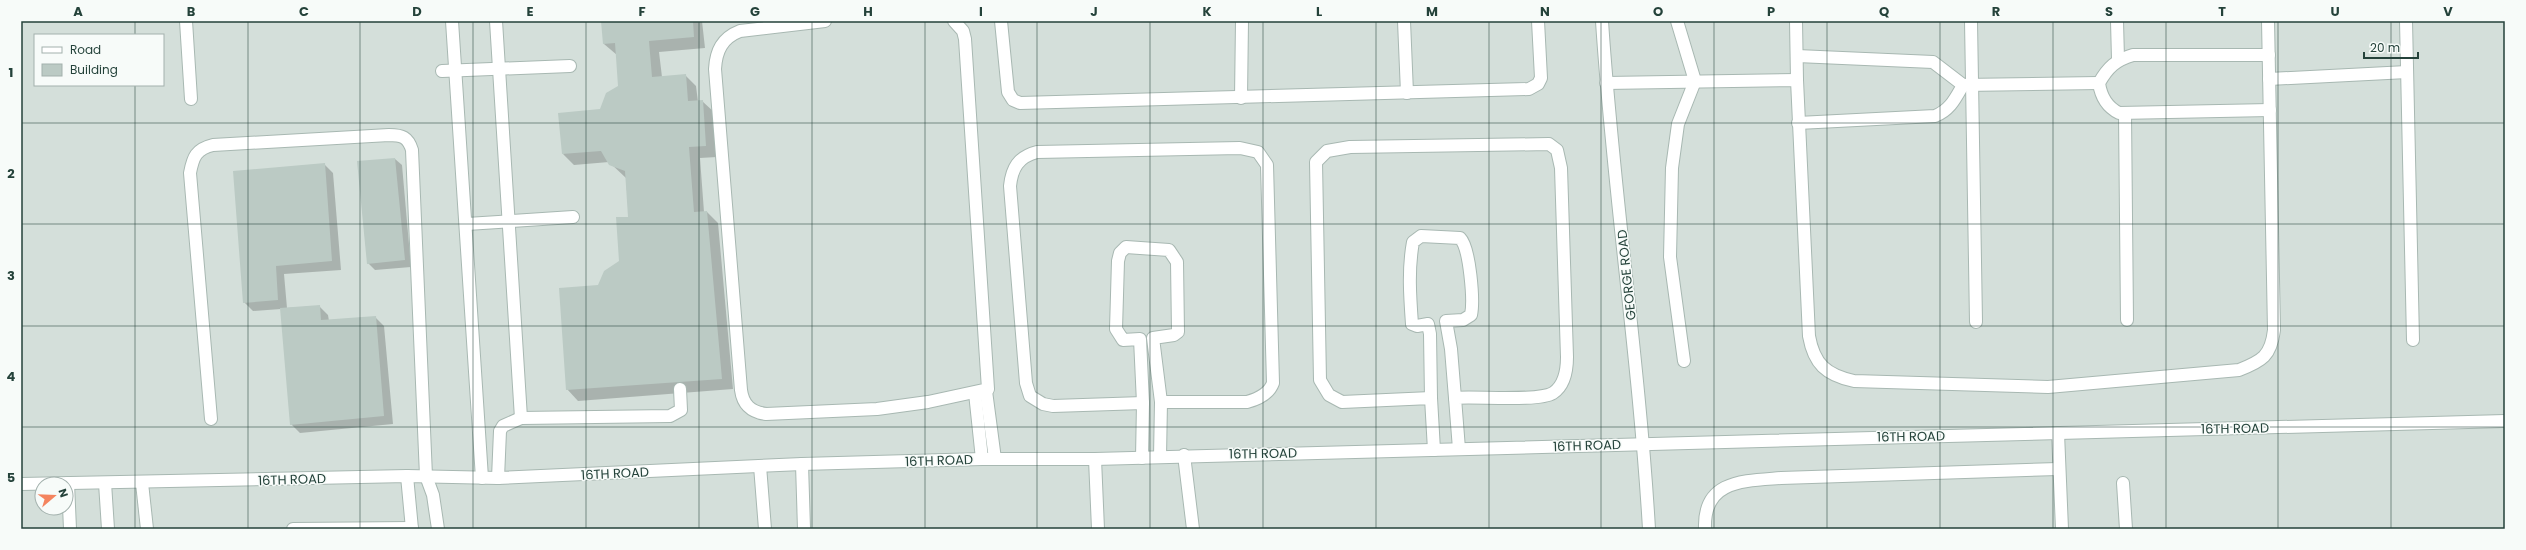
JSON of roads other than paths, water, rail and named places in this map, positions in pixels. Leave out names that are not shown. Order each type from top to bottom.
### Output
[{"type":"street","points":[[186,21],[191,99]]},
{"type":"street","points":[[452,21],[467,224],[482,478]]},
{"type":"street","points":[[496,21],[522,418]]},
{"type":"street","points":[[825,21],[740,30],[731,34],[716,54],[715,69],[742,398],[752,410],[766,414],[877,409],[981,392],[990,385],[965,39],[963,31],[954,21]]},
{"type":"street","points":[[1001,21],[1008,92],[1013,100],[1020,103],[1529,89],[1538,84],[1541,78],[1538,21]]},
{"type":"street","points":[[1241,98],[1242,21]]},
{"type":"street","points":[[1404,21],[1407,93]]},
{"type":"street","name":"GEORGE ROAD","points":[[1602,21],[1606,83],[1644,443],[1649,529]]},
{"type":"street","points":[[1677,21],[1695,81],[1678,124],[1672,168],[1670,257],[1684,361]]},
{"type":"street","points":[[1796,21],[1798,123],[1809,336],[1812,351],[1819,363],[1830,373],[1854,381],[2048,387],[2239,370],[2265,357],[2272,346],[2274,330],[2268,21]]},
{"type":"street","points":[[1971,21],[1968,85],[1976,322]]},
{"type":"street","points":[[2117,21],[2118,59]]},
{"type":"street","points":[[2406,21],[2413,340]]},
{"type":"street","points":[[2269,55],[2133,55],[2118,59],[2110,66],[2099,83],[2100,91],[2108,105],[2120,113],[2125,114],[2270,110]]},
{"type":"street","points":[[1797,56],[1933,62],[1968,85],[2099,83]]},
{"type":"street","points":[[442,71],[570,66]]},
{"type":"street","points":[[2269,79],[2407,72]]},
{"type":"street","points":[[1606,83],[1797,80]]},
{"type":"street","points":[[1798,123],[1935,116],[1944,113],[1968,85]]},
{"type":"street","points":[[2125,114],[2127,320]]},
{"type":"street","points":[[210,419],[190,173],[196,153],[203,148],[213,145],[399,135],[409,141],[412,150],[426,476],[433,495],[438,529]]},
{"type":"street","points":[[1431,398],[1342,402],[1329,395],[1322,385],[1319,375],[1316,162],[1327,151],[1350,147],[1549,144],[1557,150],[1561,168],[1567,357],[1564,379],[1556,390],[1549,394],[1509,398],[1454,398]]},
{"type":"street","points":[[1142,403],[1053,406],[1036,401],[1030,396],[1026,383],[1010,186],[1013,168],[1027,155],[1037,152],[1240,148],[1252,149],[1263,157],[1267,166],[1274,362],[1271,389],[1260,397],[1246,402],[1161,402]]},
{"type":"street","points":[[467,224],[573,217]]},
{"type":"street","points":[[1422,236],[1452,236],[1460,238],[1463,242],[1472,309],[1468,318],[1428,324],[1414,326],[1411,315],[1411,251],[1413,242],[1422,236]]},
{"type":"street","points":[[1126,247],[1169,250],[1176,257],[1178,332],[1174,335],[1140,339],[1123,340],[1116,330],[1118,261],[1120,253],[1126,247]]},
{"type":"street","points":[[1446,321],[1451,349],[1459,450]]},
{"type":"street","points":[[1428,324],[1432,344],[1431,398],[1434,450]]},
{"type":"street","points":[[1153,338],[1161,402],[1160,457]]},
{"type":"street","points":[[1140,339],[1142,458]]},
{"type":"street","points":[[498,478],[501,429],[522,418],[670,416],[681,410],[680,389]]},
{"type":"street","points":[[981,392],[982,459]]},
{"type":"street","points":[[981,392],[995,459]]},
{"type":"street","name":"16TH ROAD","points":[[74,483],[142,483],[407,476],[498,478],[802,464],[982,459],[1142,458],[1184,455],[1459,450],[1644,443],[2505,421]]},
{"type":"street","points":[[2058,433],[2058,470],[2062,529]]},
{"type":"street","points":[[1184,455],[1193,529]]},
{"type":"street","points":[[1095,459],[1098,529]]},
{"type":"street","points":[[802,464],[804,529]]},
{"type":"street","points":[[760,466],[765,529]]},
{"type":"street","points":[[1705,529],[1708,506],[1712,496],[1721,489],[1748,481],[1781,478],[2058,470]]},
{"type":"street","points":[[293,529],[412,528],[407,476]]},
{"type":"street","points":[[105,483],[108,529]]},
{"type":"street","points":[[142,483],[147,529]]},
{"type":"street","points":[[2123,483],[2126,529]]},
{"type":"street","name":"16TH ROAD","points":[[21,484],[34,484]]},
{"type":"street","points":[[69,516],[70,529]]}]
